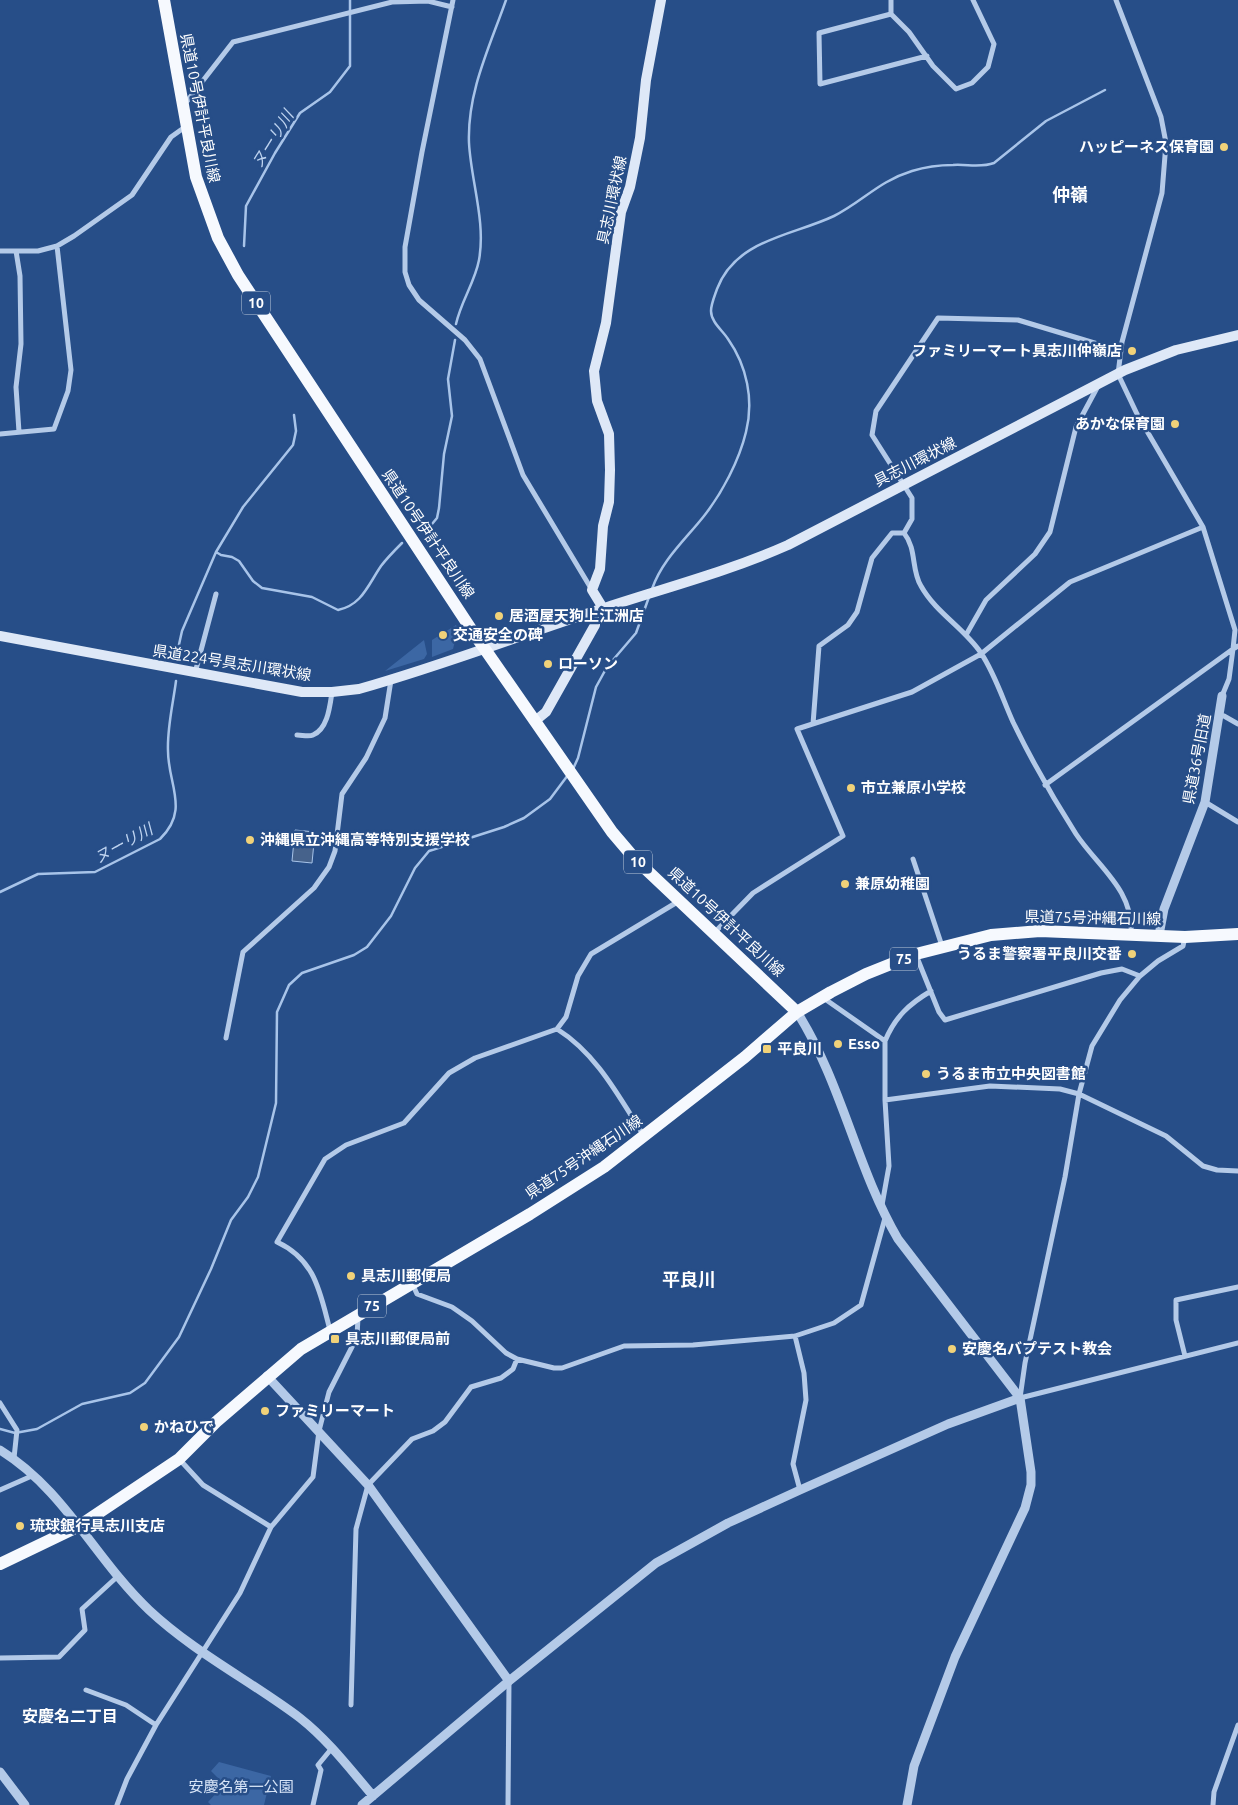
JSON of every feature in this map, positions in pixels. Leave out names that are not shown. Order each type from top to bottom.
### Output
[{"type":"main road","name":"県道10号伊計平良川線","points":[[164,0],[185,127],[201,194],[218,238],[238,276],[485,648],[612,832],[635,859],[797,1012]]},
{"type":"main road","name":"具志川環状線","points":[[592,590],[600,569],[603,526],[609,502],[610,470],[609,434],[598,401],[594,371],[606,323],[621,212],[630,187],[640,138],[646,80],[661,0]]},
{"type":"main road","name":"具志川環状線","points":[[485,648],[598,610],[694,582],[759,558],[1118,374],[1176,350],[1238,336]]},
{"type":"main road","points":[[535,721],[546,712],[594,625],[598,610],[592,590]]},
{"type":"main road","name":"県道224号具志川環状線","points":[[0,636],[302,692],[332,692],[360,689],[485,648]]},
{"type":"main road","name":"県道75号沖縄石川線","points":[[0,1564],[79,1526],[179,1459],[216,1422],[294,1354],[330,1330],[530,1214],[604,1166],[745,1057],[797,1012],[821,997],[866,974],[916,954],[991,935],[1040,931],[1185,937],[1238,934]]},
{"type":"street","points":[[453,0],[405,248],[405,272],[409,285],[419,300],[465,340],[480,359],[524,475],[592,590]]},
{"type":"street","points":[[891,0],[891,14],[909,32],[932,66],[956,89],[972,84],[988,67],[994,44],[973,0]]},
{"type":"street","points":[[1116,0],[1161,116],[1166,143],[1162,192],[1121,351],[1118,374]]},
{"type":"street","points":[[182,107],[234,42],[392,2],[428,1],[452,7]]},
{"type":"street","points":[[891,14],[819,33],[820,84],[927,56]]},
{"type":"street","points":[[0,250],[38,251],[56,246],[132,195],[171,137],[185,127]]},
{"type":"street","points":[[0,434],[54,429],[70,382],[71,370],[56,246]]},
{"type":"street","points":[[16,251],[20,276],[21,344],[16,387],[19,432]]},
{"type":"street","points":[[904,533],[912,518],[912,498],[905,484],[872,435],[876,412],[938,318],[1018,320],[1121,351]]},
{"type":"street","name":"県道36号旧道","points":[[1118,374],[1137,414],[1203,527],[1235,630],[1236,647],[1229,678],[1222,696],[1205,802],[1164,909],[1159,936]]},
{"type":"street","points":[[966,635],[986,600],[1035,554],[1050,532],[1076,428],[1099,384]]},
{"type":"street","points":[[714,933],[753,893],[843,836],[797,729],[912,692],[981,654],[1070,582],[1203,527]]},
{"type":"street","points":[[813,724],[819,646],[848,625],[857,612],[872,558],[892,533],[904,533],[911,541],[919,584],[937,609],[966,635],[981,654],[1045,785],[1082,843],[1126,898],[1130,912],[1131,934]]},
{"type":"street","points":[[195,673],[216,594]]},
{"type":"street","points":[[1045,785],[1236,647]]},
{"type":"street","points":[[226,1038],[243,952],[314,888],[328,867],[335,851],[342,794],[366,758],[385,718],[392,680]]},
{"type":"street","points":[[297,735],[312,736],[318,731],[328,716],[332,692]]},
{"type":"street","points":[[1219,715],[1238,724]]},
{"type":"street","points":[[1205,802],[1238,822]]},
{"type":"street","points":[[912,859],[942,946]]},
{"type":"street","points":[[330,1330],[314,1273],[286,1246],[277,1242],[325,1159],[346,1145],[404,1123],[449,1073],[475,1058],[556,1029],[566,1017],[578,976],[591,954],[679,901]]},
{"type":"street","points":[[906,1805],[914,1766],[952,1666],[975,1613],[1019,1524],[1029,1495],[1030,1458],[1020,1398],[1024,1363],[1065,1177],[1079,1094],[1092,1046],[1120,1000],[1140,976],[1158,961],[1183,946],[1185,937]]},
{"type":"street","points":[[916,954],[938,1012],[945,1020],[1101,973],[1122,969],[1140,976]]},
{"type":"street","points":[[412,1283],[417,1294],[452,1307],[472,1321],[506,1353],[536,1365],[562,1368],[624,1346],[693,1345],[795,1336],[834,1323],[861,1305],[883,1214],[889,1166],[885,1100],[885,1041],[900,1014],[911,1003],[931,991]]},
{"type":"street","points":[[821,997],[885,1041]]},
{"type":"street","points":[[797,1012],[806,1026],[843,1105],[883,1214],[913,1262],[1020,1398]]},
{"type":"street","points":[[556,1029],[572,1039],[603,1072],[644,1136]]},
{"type":"street","points":[[885,1100],[990,1086],[1060,1089],[1079,1094],[1166,1136],[1203,1166],[1217,1170],[1238,1171]]},
{"type":"street","points":[[1185,1356],[1176,1320],[1176,1300],[1238,1287]]},
{"type":"street","points":[[117,1805],[127,1779],[156,1725],[240,1593],[271,1527],[310,1483],[315,1470],[319,1431],[328,1392],[357,1337],[359,1323],[357,1314]]},
{"type":"street","points":[[795,1336],[804,1373],[806,1400],[794,1464],[800,1490]]},
{"type":"street","points":[[362,1805],[509,1681],[656,1563],[728,1523],[948,1424],[1020,1398],[1238,1342]]},
{"type":"street","points":[[351,1705],[356,1529],[368,1485],[412,1439],[433,1431],[445,1422],[470,1387],[501,1378],[513,1369],[517,1359]]},
{"type":"street","points":[[267,1376],[368,1485],[509,1681],[508,1805]]},
{"type":"street","points":[[0,1403],[17,1430],[14,1458]]},
{"type":"street","points":[[0,1450],[14,1458],[34,1474],[79,1526],[118,1576],[147,1608],[178,1636],[301,1719],[332,1748],[373,1796]]},
{"type":"street","points":[[179,1459],[203,1485],[271,1527]]},
{"type":"street","points":[[0,1490],[34,1474]]},
{"type":"street","points":[[0,1658],[60,1657],[85,1630],[82,1609],[118,1576]]},
{"type":"street","points":[[86,1690],[126,1705],[156,1725]]},
{"type":"street","points":[[1212,1805],[1214,1792],[1238,1726]]},
{"type":"street","points":[[313,1805],[321,1770],[318,1765],[332,1748]]},
{"type":"street","points":[[0,1772],[25,1805]]},
{"type":"green space","points":[[456,625],[458,629],[453,649],[432,657],[432,640]]},
{"type":"green space","points":[[424,640],[427,654],[424,659],[385,671]]},
{"type":"green space","name":"安慶名第一公園","points":[[219,1762],[271,1776],[264,1805],[211,1805],[208,1802],[222,1787],[222,1782],[211,1771]]},
{"type":"shaded area","points":[[295,830],[315,832],[312,863],[292,861]]},
{"type":"waterway","name":"ヌーリ川","points":[[244,246],[246,206],[275,153],[300,113],[330,92],[350,66],[350,0]]},
{"type":"waterway","points":[[456,324],[477,268],[481,246],[481,231],[470,157],[469,124],[481,70],[506,0]]},
{"type":"waterway","points":[[652,589],[668,559],[704,516],[723,487],[739,454],[746,432],[749,396],[744,372],[735,349],[715,323],[711,311],[717,289],[726,272],[737,259],[767,241],[834,216],[900,175],[932,166],[974,166],[994,163],[1046,121],[1105,90]]},
{"type":"waterway","points":[[422,532],[427,530],[437,518],[439,508],[444,454],[452,416],[448,379],[455,340]]},
{"type":"waterway","name":"ヌーリ川","points":[[176,658],[182,631],[216,552],[243,507],[293,445],[296,431],[294,415]]},
{"type":"waterway","points":[[216,552],[239,561],[253,581],[262,588],[312,597],[338,610],[353,604],[359,599],[381,566],[402,543]]},
{"type":"waterway","points":[[573,769],[578,758],[596,687],[607,667],[636,633],[649,597]]},
{"type":"waterway","name":"ヌーリ川","points":[[0,892],[38,874],[95,872],[160,839],[169,828],[174,818],[176,807],[169,763],[168,742],[176,681]]},
{"type":"waterway","points":[[0,1429],[15,1433],[37,1429],[82,1404],[130,1393],[145,1383],[179,1337],[211,1269],[231,1220],[248,1197],[258,1177],[276,1103],[277,1012],[289,985],[302,973],[354,955],[367,947],[391,916],[415,868],[429,851],[504,827],[524,818],[550,799],[568,775]]},
{"type":"place","name":"ハッピーネス保育園","points":[[1224,147]]},
{"type":"place","name":"ファミリーマート具志川仲嶺店","points":[[1132,351]]},
{"type":"place","name":"あかな保育園","points":[[1175,424]]},
{"type":"place","name":"居酒屋天狗上江洲店","points":[[499,616]]},
{"type":"place","name":"交通安全の碑","points":[[443,635]]},
{"type":"place","name":"ローソン","points":[[548,664]]},
{"type":"place","name":"市立兼原小学校","points":[[851,788]]},
{"type":"place","name":"沖縄県立沖縄高等特別支援学校","points":[[250,840]]},
{"type":"place","name":"兼原幼稚園","points":[[845,884]]},
{"type":"place","name":"うるま警察署平良川交番","points":[[1132,954]]},
{"type":"place","name":"Esso","points":[[838,1044]]},
{"type":"place","name":"平良川","points":[[767,1049]]},
{"type":"place","name":"うるま市立中央図書館","points":[[926,1074]]},
{"type":"place","name":"具志川郵便局","points":[[351,1276]]},
{"type":"place","name":"具志川郵便局前","points":[[335,1339]]},
{"type":"place","name":"安慶名バプテスト教会","points":[[952,1349]]},
{"type":"place","name":"ファミリーマート","points":[[265,1411]]},
{"type":"place","name":"かねひで","points":[[144,1427]]},
{"type":"place","name":"琉球銀行具志川支店","points":[[20,1526]]},
{"type":"district","name":"仲嶺","points":[[1070,195]]},
{"type":"district","name":"平良川","points":[[689,1280]]},
{"type":"district","name":"安慶名二丁目","points":[[70,1716]]}]
